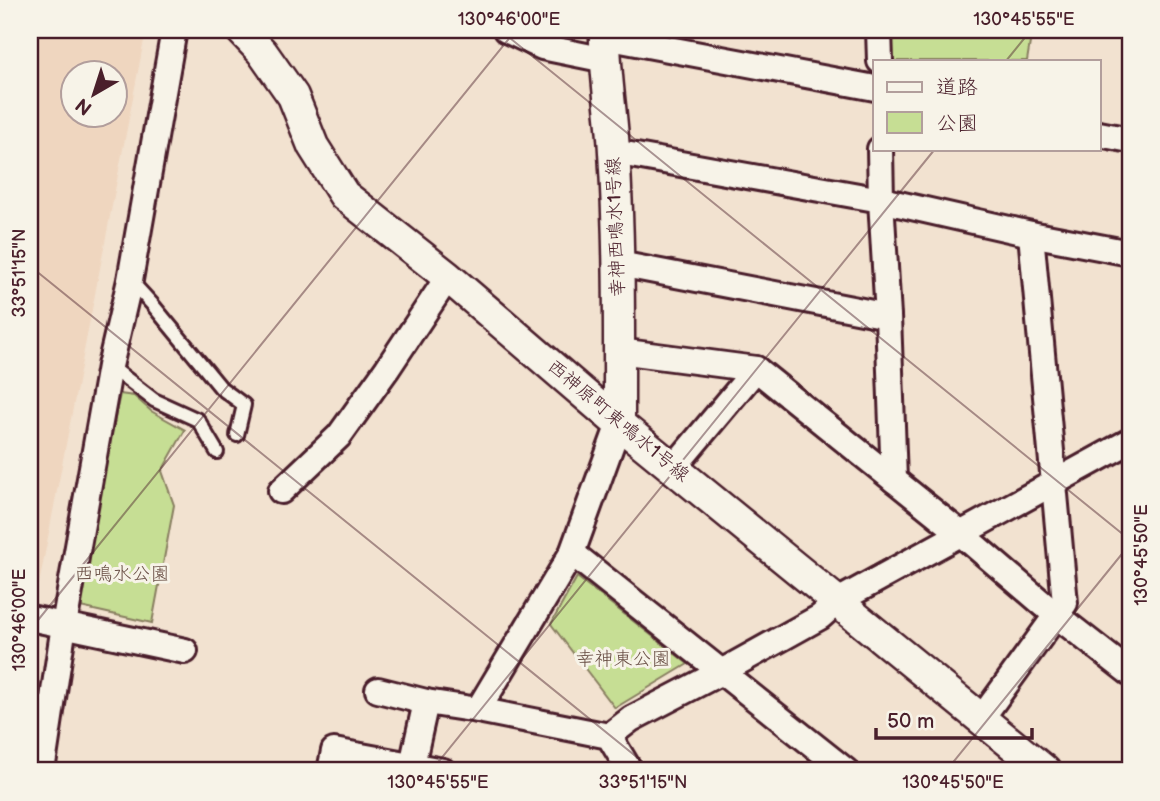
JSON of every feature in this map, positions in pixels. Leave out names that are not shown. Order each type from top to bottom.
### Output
[{"type":"street","points":[[42,771],[64,625],[110,366],[130,280],[174,30]]},
{"type":"street","name":"西神原町東鳴水1号線","points":[[241,30],[262,52],[293,96],[313,146],[344,195],[448,277],[620,424],[1045,771]]},
{"type":"street","points":[[506,30],[542,47],[605,42],[873,88]]},
{"type":"street","points":[[879,30],[880,60]]},
{"type":"street","name":"幸神西鳴水1号線","points":[[605,42],[619,264],[620,424]]},
{"type":"street","points":[[1100,134],[1130,140]]},
{"type":"street","points":[[880,150],[894,480]]},
{"type":"street","points":[[614,152],[881,200],[1130,253]]},
{"type":"street","points":[[981,719],[1065,603],[1031,234]]},
{"type":"street","points":[[619,264],[888,316]]},
{"type":"street","points":[[281,491],[340,436],[448,277]]},
{"type":"street","points":[[619,351],[756,369],[1130,673]]},
{"type":"street","points":[[674,467],[756,369]]},
{"type":"street","points":[[478,710],[572,553],[620,424]]},
{"type":"street","points":[[609,736],[631,719],[820,617],[838,601],[1130,441]]},
{"type":"street","points":[[572,553],[846,771]]},
{"type":"street","points":[[30,618],[185,650]]},
{"type":"street","points":[[378,690],[426,702],[609,736],[630,771]]},
{"type":"street","points":[[412,765],[426,702]]},
{"type":"street","points":[[330,771],[334,751],[443,771]]},
{"type":"lane","points":[[130,280],[220,388],[244,405],[237,435]]},
{"type":"lane","points":[[110,366],[154,400],[198,420],[217,452]]},
{"type":"shaded area","points":[[30,30],[146,30],[130,113],[130,60],[60,60],[60,130],[127,130],[39,584],[30,583]]},
{"type":"green space","points":[[890,30],[1032,30],[1027,60],[891,60]]},
{"type":"green space","name":"西鳴水公園","points":[[120,394],[134,396],[151,411],[185,430],[162,471],[174,505],[152,623],[76,606]]},
{"type":"green space","name":"幸神東公園","points":[[577,577],[688,664],[615,708],[551,624]]}]
